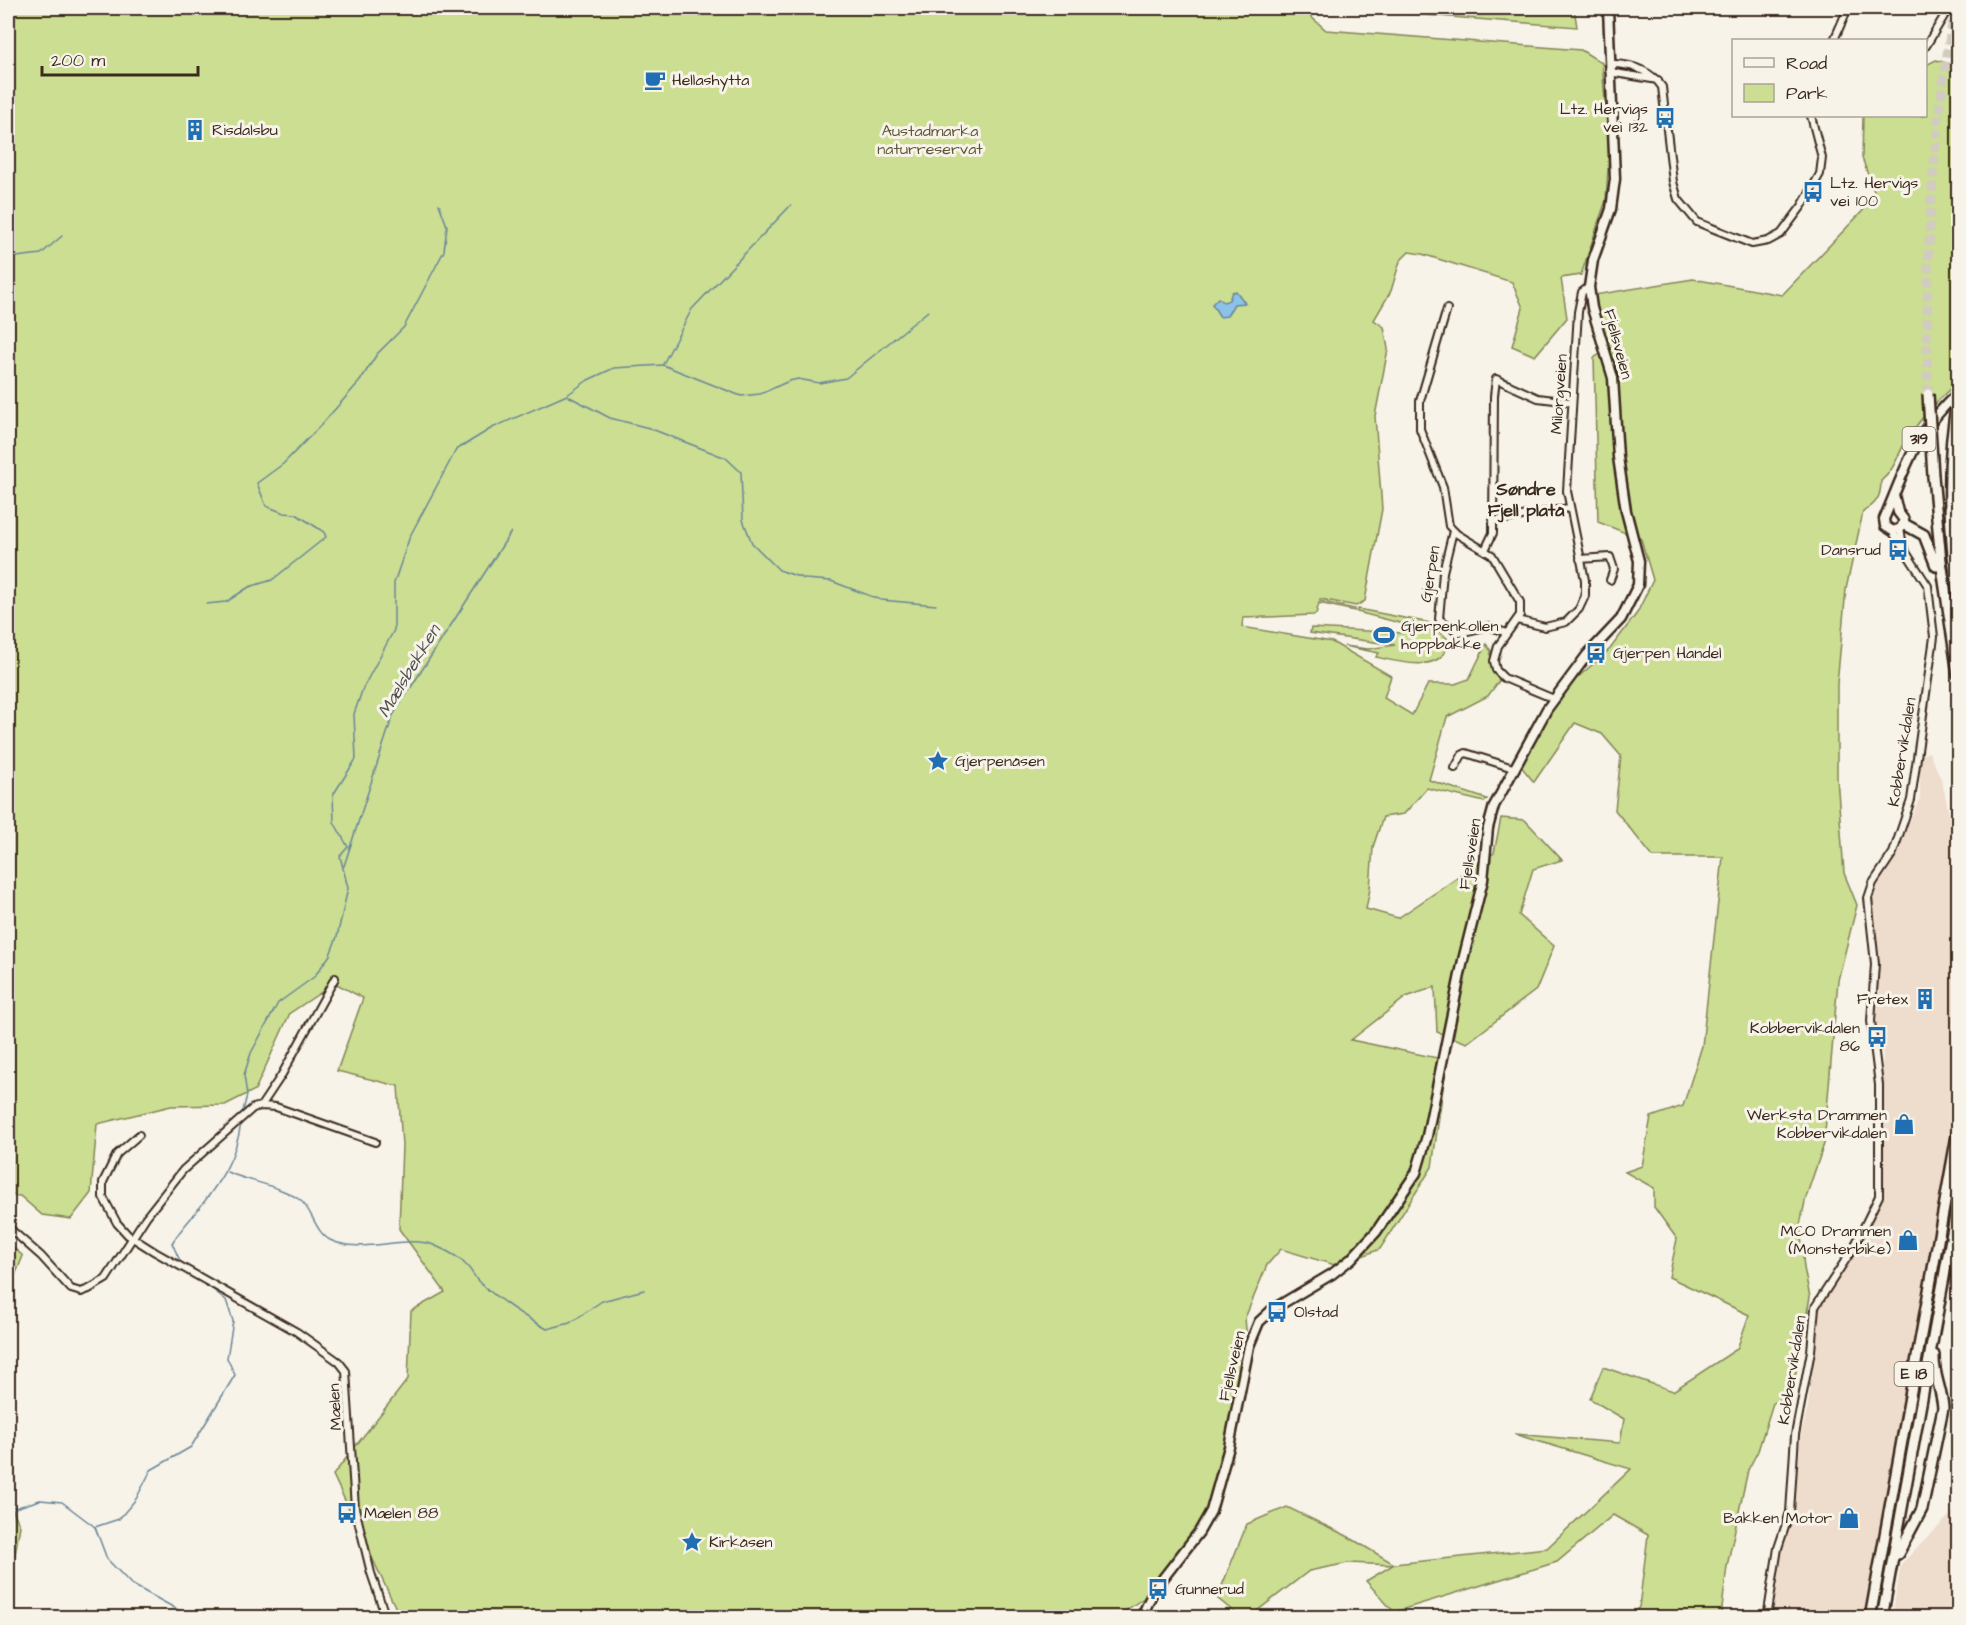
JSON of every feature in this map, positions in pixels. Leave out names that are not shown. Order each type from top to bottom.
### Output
[{"type":"highway","points":[[1928,394],[1933,476],[1951,634]]},
{"type":"highway","points":[[1959,394],[1950,454],[1949,504],[1953,562],[1959,599]]},
{"type":"highway","points":[[1953,562],[1954,499],[1959,472]]},
{"type":"highway","points":[[1898,528],[1920,531],[1930,545],[1959,674]]},
{"type":"highway","name":"E 18","points":[[1870,1617],[1959,1130]]},
{"type":"highway","name":"E 18","points":[[1882,1617],[1959,1200]]},
{"type":"highway","points":[[1889,1582],[1902,1544],[1922,1509],[1943,1408],[1934,1363],[1938,1311]]},
{"type":"main road","name":"Fjellsveien","points":[[1141,1617],[1154,1590],[1199,1532],[1211,1511],[1229,1447],[1249,1346],[1259,1322],[1273,1309],[1351,1260],[1382,1224],[1416,1173],[1427,1136],[1463,960],[1483,880],[1490,817],[1513,768],[1554,699],[1587,655],[1621,619],[1635,595],[1639,577],[1639,561],[1626,511],[1617,457],[1613,378],[1592,308],[1589,288],[1593,260],[1611,209],[1615,179],[1608,8]]},
{"type":"main road","name":"319","points":[[1888,513],[1904,466],[1919,440],[1941,410],[1959,394]]},
{"type":"main road","points":[[1894,495],[1898,512],[1903,517],[1898,528],[1884,523],[1888,513],[1898,512]]},
{"type":"street","points":[[1834,39],[1848,8]]},
{"type":"street","points":[[1927,44],[1949,8]]},
{"type":"street","points":[[1658,80],[1615,73],[1609,69],[1615,64],[1622,64],[1651,74],[1658,80],[1662,87],[1673,182],[1678,199],[1697,222],[1752,244],[1768,241],[1781,234],[1802,206],[1820,174],[1822,158],[1811,117]]},
{"type":"street","name":"Milorgveien","points":[[1517,620],[1550,627],[1571,619],[1585,596],[1585,580],[1567,491],[1578,303],[1582,292],[1589,288]]},
{"type":"street","points":[[1447,309],[1420,401],[1418,416],[1420,429],[1443,488],[1447,521],[1453,531],[1485,550],[1496,560],[1518,597],[1521,607],[1517,620],[1506,633],[1495,654],[1495,665],[1499,674],[1554,699]]},
{"type":"street","points":[[1485,550],[1493,533],[1496,379],[1538,398],[1571,402]]},
{"type":"street","points":[[1493,521],[1569,508]]},
{"type":"street","name":"Kobbervikdalen","points":[[1767,1617],[1778,1548],[1790,1512],[1795,1435],[1812,1341],[1815,1308],[1821,1294],[1854,1248],[1878,1196],[1879,1085],[1871,1021],[1875,964],[1868,898],[1873,884],[1893,853],[1911,800],[1934,644],[1933,611],[1928,586],[1904,550],[1898,528]]},
{"type":"street","name":"Gjerpen","points":[[1453,531],[1443,573],[1439,619],[1460,633],[1489,626],[1506,633]]},
{"type":"street","points":[[1580,559],[1610,557],[1614,569],[1610,580]]},
{"type":"street","points":[[1455,768],[1460,758],[1466,753],[1513,768]]},
{"type":"street","points":[[8,1227],[41,1256],[71,1289],[78,1292],[90,1289],[106,1279],[183,1170],[236,1121],[261,1106],[281,1076],[335,978]]},
{"type":"street","points":[[261,1106],[276,1107],[375,1142]]},
{"type":"street","name":"Mælen","points":[[140,1135],[117,1154],[102,1189],[112,1216],[133,1238],[297,1332],[343,1366],[348,1381],[355,1508],[371,1573],[386,1617]]},
{"type":"shaded area","points":[[1929,752],[1942,781],[1958,856],[1958,1086],[1876,1617],[1770,1618],[1782,1546],[1794,1511],[1801,1435],[1808,1407],[1819,1308],[1865,1236],[1879,1204],[1882,1177],[1880,1121],[1883,1056],[1875,1018],[1878,989],[1877,949],[1871,914],[1872,896],[1875,885],[1893,859],[1920,798],[1920,756]]},
{"type":"shaded area","points":[[1958,1507],[1958,1617],[1892,1617],[1901,1564]]},
{"type":"green space","name":"Austadmarka naturreservat","points":[[8,8],[1301,8],[1326,30],[1581,50],[1602,63],[1609,153],[1606,200],[1581,275],[1561,278],[1567,318],[1535,356],[1512,346],[1523,308],[1512,282],[1409,252],[1400,261],[1391,291],[1374,320],[1384,327],[1388,349],[1375,416],[1382,509],[1365,601],[1356,606],[1320,599],[1320,601],[1355,609],[1355,611],[1319,603],[1316,614],[1313,615],[1243,618],[1242,627],[1332,642],[1391,676],[1384,698],[1412,715],[1428,684],[1455,684],[1469,679],[1486,644],[1491,651],[1491,666],[1499,681],[1488,696],[1447,717],[1429,780],[1487,799],[1484,802],[1427,788],[1404,814],[1383,817],[1373,847],[1366,909],[1398,918],[1494,853],[1501,818],[1525,820],[1562,860],[1533,869],[1519,915],[1554,946],[1536,990],[1467,1043],[1437,1032],[1435,987],[1406,997],[1351,1040],[1447,1060],[1432,1167],[1380,1249],[1338,1266],[1281,1249],[1267,1265],[1245,1318],[1248,1350],[1213,1507],[1155,1590],[1115,1618],[400,1617],[333,1475],[408,1379],[411,1311],[445,1292],[399,1229],[402,1145],[398,1086],[337,1071],[363,998],[335,983],[290,1013],[255,1090],[225,1105],[171,1106],[97,1124],[91,1193],[71,1219],[42,1215],[20,1196],[8,1195]]},
{"type":"green space","points":[[1337,8],[1574,8],[1577,27]]},
{"type":"green space","points":[[1936,60],[1958,66],[1958,381],[1930,409],[1911,433],[1893,467],[1881,481],[1877,499],[1863,512],[1846,589],[1837,684],[1837,777],[1844,873],[1857,905],[1838,980],[1824,1144],[1806,1197],[1800,1225],[1804,1268],[1810,1297],[1792,1393],[1773,1403],[1758,1451],[1748,1470],[1727,1566],[1721,1617],[1633,1617],[1639,1607],[1648,1535],[1613,1515],[1557,1562],[1394,1612],[1366,1581],[1393,1565],[1348,1563],[1309,1571],[1249,1617],[1240,1617],[1217,1598],[1247,1524],[1287,1507],[1347,1536],[1394,1564],[1547,1548],[1631,1469],[1514,1434],[1620,1443],[1624,1419],[1590,1399],[1603,1367],[1673,1391],[1737,1349],[1749,1315],[1669,1277],[1677,1239],[1654,1207],[1654,1188],[1625,1172],[1642,1166],[1651,1117],[1683,1106],[1702,1046],[1723,857],[1653,857],[1615,810],[1621,756],[1602,734],[1575,723],[1534,782],[1519,764],[1556,703],[1576,679],[1610,649],[1637,613],[1653,580],[1641,539],[1598,522],[1594,358],[1609,348],[1594,295],[1693,279],[1782,295],[1876,197],[1862,158],[1863,117],[1927,117],[1927,64]]},
{"type":"green space","name":"Gjerpenkollen hoppbakke","points":[[1358,609],[1430,623],[1447,638],[1445,650],[1440,658],[1431,662],[1409,663],[1376,657],[1379,653],[1344,646],[1368,649],[1395,645],[1310,633],[1311,628],[1403,633],[1404,624],[1357,612]]},
{"type":"green space","points":[[8,1243],[23,1256],[8,1293]]},
{"type":"green space","points":[[8,1499],[20,1526],[8,1594]]},
{"type":"water","points":[[1236,291],[1245,303],[1234,304],[1227,316],[1220,317],[1212,304],[1218,298],[1224,302],[1229,300],[1232,292]]},
{"type":"waterway","points":[[206,604],[226,602],[249,587],[272,580],[326,537],[324,532],[296,514],[284,513],[266,506],[257,483],[283,464],[322,424],[360,381],[377,354],[404,327],[444,251],[447,226],[439,204]]},
{"type":"waterway","points":[[663,364],[692,309],[791,205]]},
{"type":"waterway","points":[[8,258],[41,254],[62,236]]},
{"type":"waterway","points":[[242,1115],[247,1095],[244,1075],[251,1053],[278,1003],[314,977],[330,955],[337,937],[348,888],[340,856],[348,847],[334,822],[333,795],[356,759],[354,714],[363,688],[394,630],[394,583],[410,536],[456,450],[492,428],[567,395],[588,380],[614,368],[663,365],[741,396],[760,394],[798,379],[819,383],[846,378],[928,311]]},
{"type":"waterway","points":[[568,396],[610,418],[649,428],[726,458],[741,472],[743,520],[752,543],[779,570],[805,579],[831,581],[881,600],[936,605]]},
{"type":"waterway","name":"Mælsbekken","points":[[344,866],[393,715],[511,532]]},
{"type":"waterway","points":[[181,1263],[172,1243],[222,1177],[236,1147],[241,1123]]},
{"type":"waterway","points":[[227,1172],[274,1187],[300,1200],[321,1232],[330,1240],[357,1246],[400,1242],[427,1243],[445,1250],[462,1261],[479,1282],[495,1296],[547,1329],[570,1323],[602,1301],[644,1290]]},
{"type":"waterway","points":[[95,1527],[119,1519],[136,1499],[151,1470],[191,1447],[235,1375],[227,1358],[233,1321],[226,1300],[207,1285]]},
{"type":"waterway","points":[[8,1524],[15,1508],[40,1500],[62,1502],[95,1527],[107,1559],[131,1584],[193,1618]]},
{"type":"waterway","points":[[8,1501],[15,1508]]},
{"type":"tunnel","points":[[1928,394],[1931,200],[1940,104],[1955,8]]},
{"type":"place","name":"Hellashytta","points":[[655,80]]},
{"type":"place","name":"Ltz. Hervigs vei 132","points":[[1665,118]]},
{"type":"place","name":"Risdalsbu","points":[[195,130]]},
{"type":"place","name":"Ltz. Hervigs vei 100","points":[[1813,192]]},
{"type":"place","name":"Dansrud","points":[[1898,550]]},
{"type":"place","name":"Gjerpenkollen hoppbakke","points":[[1384,635]]},
{"type":"place","name":"Gjerpen Handel","points":[[1596,653]]},
{"type":"place","name":"Gjerpenåsen","points":[[938,761]]},
{"type":"place","name":"Fretex","points":[[1925,999]]},
{"type":"place","name":"Kobbervikdalen 86","points":[[1877,1037]]},
{"type":"place","name":"Werksta Drammen Kobbervikdalen","points":[[1904,1124]]},
{"type":"place","name":"MCO Drammen (Monsterbike)","points":[[1908,1240]]},
{"type":"place","name":"Olstad","points":[[1277,1312]]},
{"type":"place","name":"Mælen 88","points":[[347,1513]]},
{"type":"place","name":"Bakken Motor","points":[[1849,1518]]},
{"type":"place","name":"Kirkåsen","points":[[692,1542]]},
{"type":"place","name":"Gunnerud","points":[[1158,1589]]},
{"type":"district","name":"Søndre Fjell platå","points":[[1526,499]]}]
